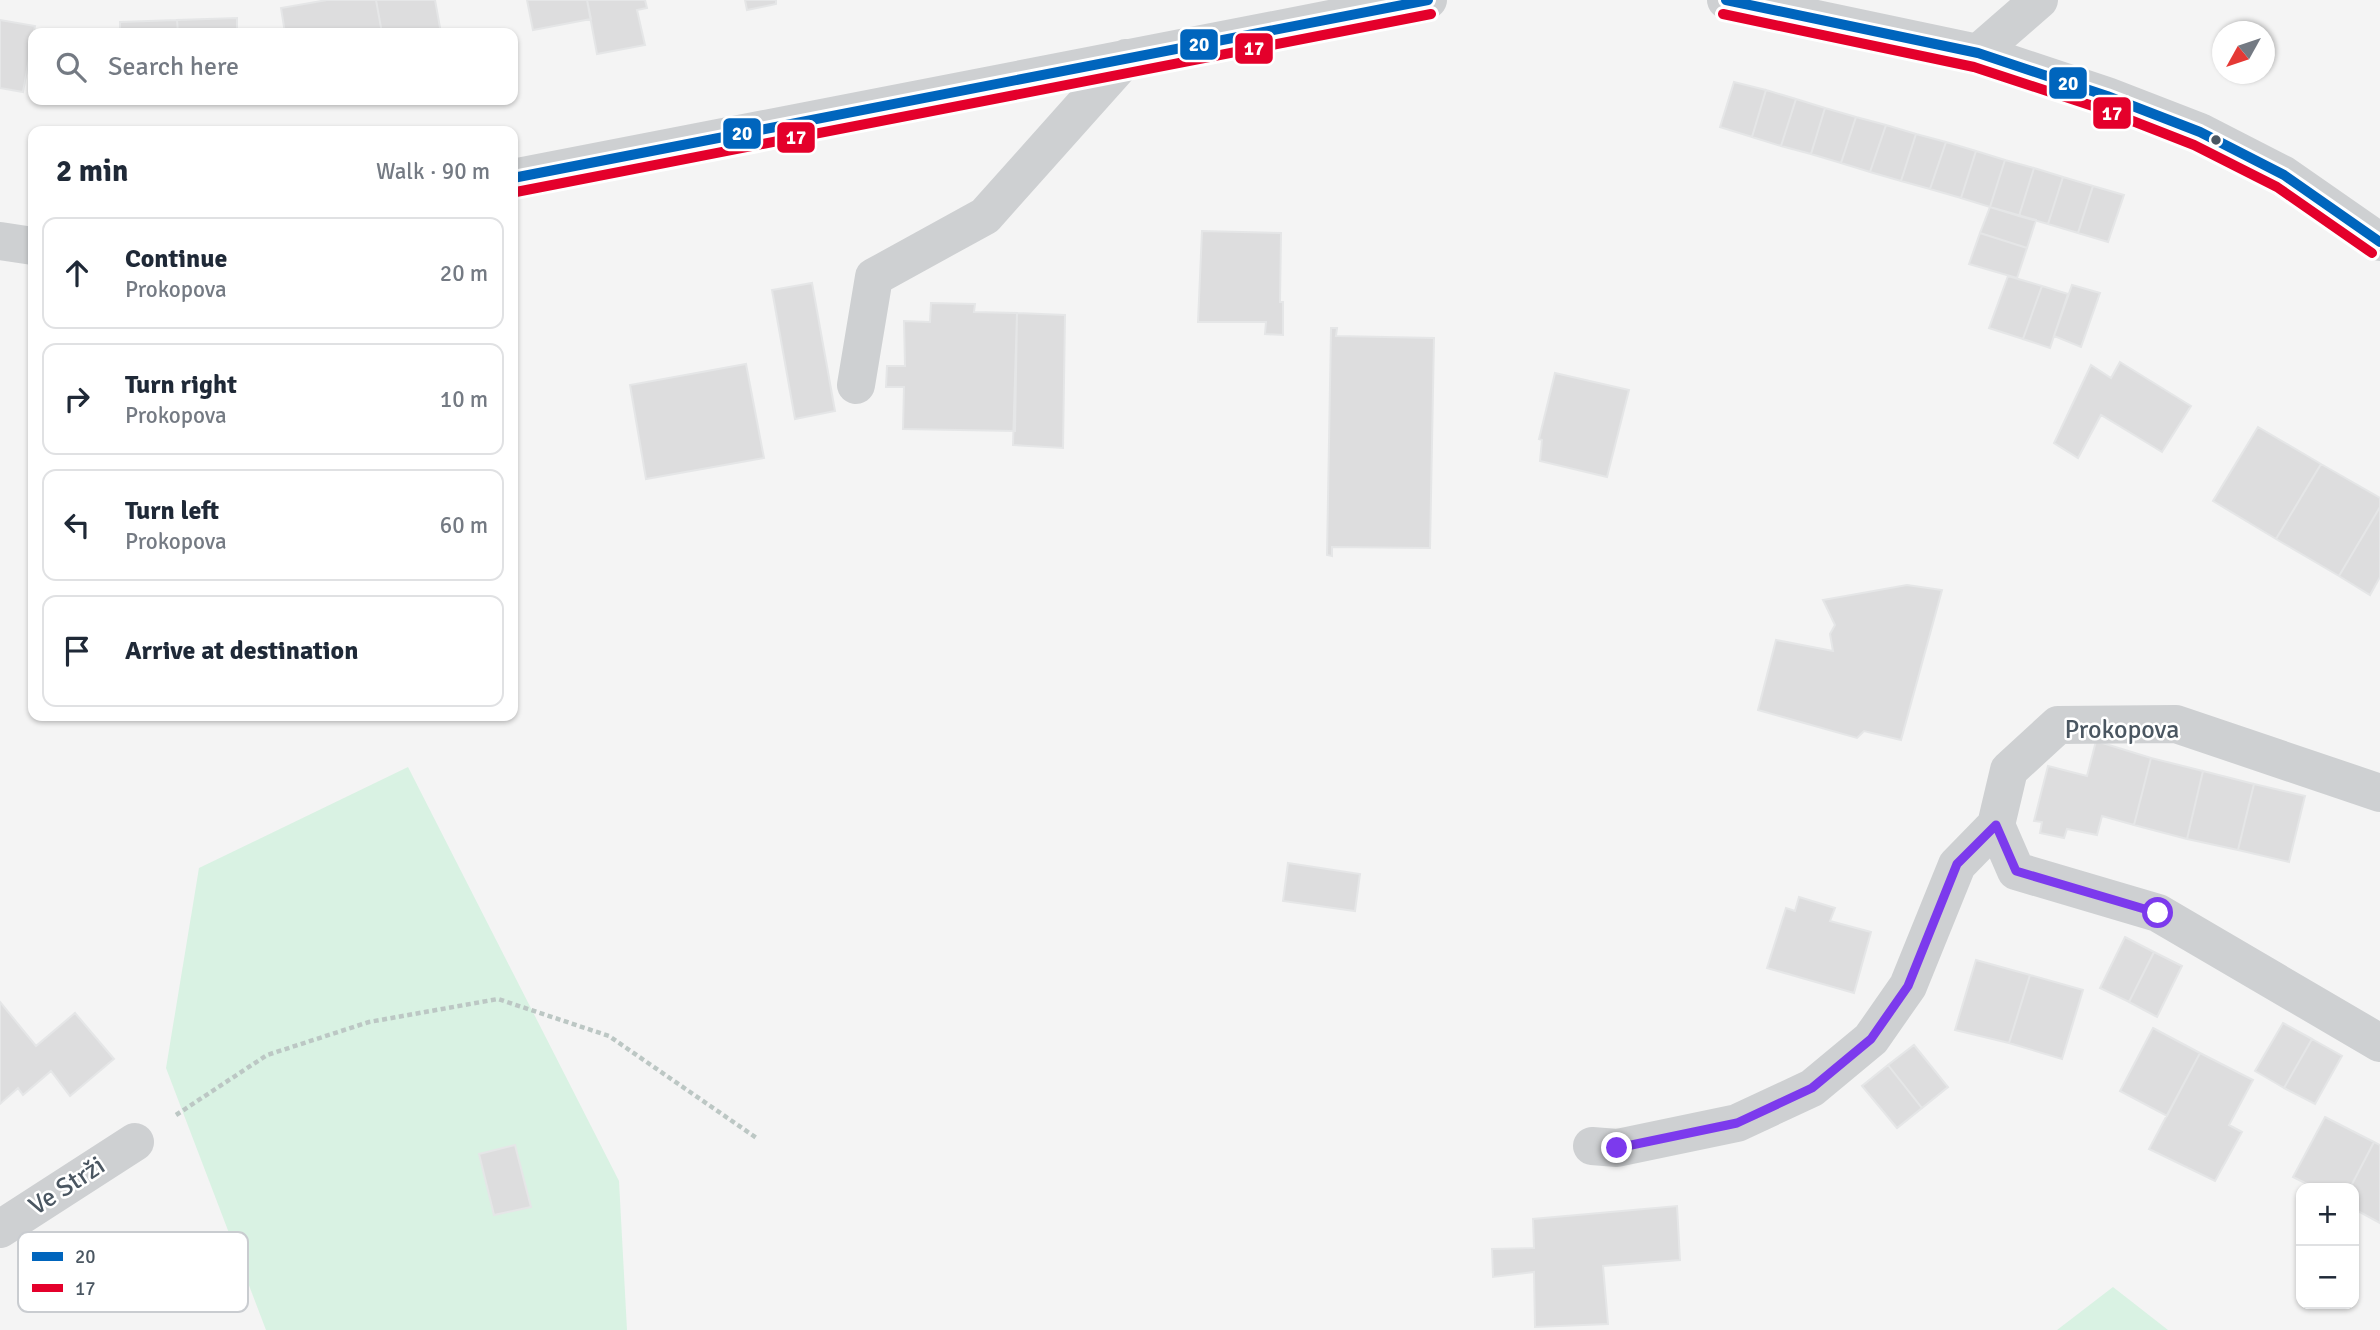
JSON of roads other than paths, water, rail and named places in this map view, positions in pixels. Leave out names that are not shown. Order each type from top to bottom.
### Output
[{"type":"street","points":[[518,177],[1428,0]]},
{"type":"street","points":[[1726,0],[1978,53],[2106,96],[2200,132],[2284,174],[2380,242]]},
{"type":"street","points":[[1978,53],[2039,0]]},
{"type":"street","points":[[856,385],[874,277],[985,216],[1126,58]]},
{"type":"street","points":[[0,241],[28,245]]},
{"type":"street","name":"Prokopova","points":[[1996,825],[2009,770],[2058,725],[2176,724],[2380,793]]},
{"type":"street","points":[[1591,1146],[1617,1148],[1737,1123],[1812,1088],[1871,1039],[1908,986],[1957,864],[1996,825],[2016,871],[2158,913],[2380,1042]]},
{"type":"street","name":"Ve Strži","points":[[0,1229],[135,1142]]}]
